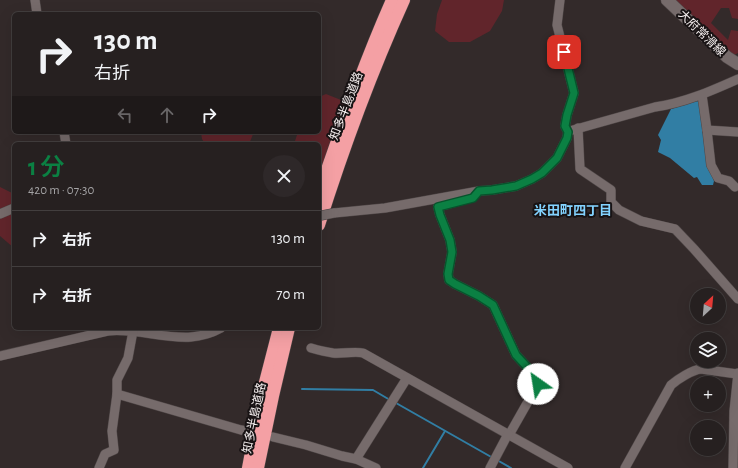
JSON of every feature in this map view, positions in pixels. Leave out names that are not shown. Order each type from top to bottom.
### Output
[{"type":"highway","name":"知多半島道路","points":[[321,187],[352,98],[392,0]]},
{"type":"highway","name":"知多半島道路","points":[[321,219],[335,174],[362,101],[404,0]]},
{"type":"highway","name":"知多半島道路","points":[[248,468],[262,394],[278,330]]},
{"type":"highway","name":"知多半島道路","points":[[258,468],[289,330]]},
{"type":"main road","name":"大府常滑線","points":[[667,0],[727,58],[738,64]]},
{"type":"street","points":[[35,0],[37,12]]},
{"type":"street","points":[[321,216],[386,208],[479,191],[516,186],[542,173],[557,158],[567,138],[568,132],[565,126],[574,93],[557,25],[560,0]]},
{"type":"street","points":[[568,132],[655,107],[664,106],[702,94],[738,79]]},
{"type":"street","points":[[702,94],[711,165],[718,178],[730,181],[735,187]]},
{"type":"street","points":[[578,128],[580,169],[611,190],[611,202],[619,210],[641,220],[675,229],[738,299]]},
{"type":"street","points":[[707,130],[738,132]]},
{"type":"street","points":[[479,191],[473,198],[438,207],[450,240],[452,252],[448,274],[449,280],[493,305],[516,355],[539,380],[490,468]]},
{"type":"street","points":[[0,214],[12,209]]},
{"type":"street","points":[[0,356],[108,331],[133,331],[176,337],[191,337],[216,330]]},
{"type":"street","points":[[99,468],[105,454],[114,450],[112,431],[117,380],[128,358],[133,331]]},
{"type":"street","points":[[311,348],[332,353],[363,353],[568,468]]},
{"type":"street","points":[[625,468],[671,385],[697,369],[738,373],[734,411],[733,468]]},
{"type":"street","points":[[356,459],[407,378]]},
{"type":"street","points":[[116,394],[248,431]]},
{"type":"street","points":[[273,437],[356,459],[376,468]]},
{"type":"shaded area","points":[[442,0],[504,0],[502,11],[490,31],[470,42],[449,42],[435,31],[437,14]]},
{"type":"shaded area","points":[[674,0],[738,0],[738,19],[732,18],[729,8],[721,8],[711,23],[728,40],[731,30],[738,31],[738,53],[732,56]]},
{"type":"shaded area","points":[[326,94],[341,100],[359,118],[321,180],[321,142],[295,142],[297,134],[321,134],[321,96]]},
{"type":"shaded area","points":[[201,134],[253,134],[250,142],[204,142]]},
{"type":"shaded area","points":[[0,187],[12,193],[12,246],[0,236]]},
{"type":"water","points":[[697,101],[699,102],[706,158],[714,181],[713,185],[702,185],[697,177],[694,178],[670,158],[658,152],[661,140],[658,135],[671,109]]},
{"type":"waterway","points":[[302,389],[373,390],[390,400]]},
{"type":"waterway","points":[[396,403],[493,458]]},
{"type":"waterway","points":[[423,468],[445,431]]},
{"type":"waterway","points":[[497,460],[511,468]]},
{"type":"district","name":"米田町四丁目","points":[[573,210]]},
{"type":"route","points":[[538,384],[539,380],[536,376],[519,360],[516,355],[493,305],[449,280],[448,274],[452,252],[450,240],[438,207],[473,198],[479,191],[516,186],[542,173],[557,158],[567,138],[568,132],[565,126],[574,93],[564,52]]}]
